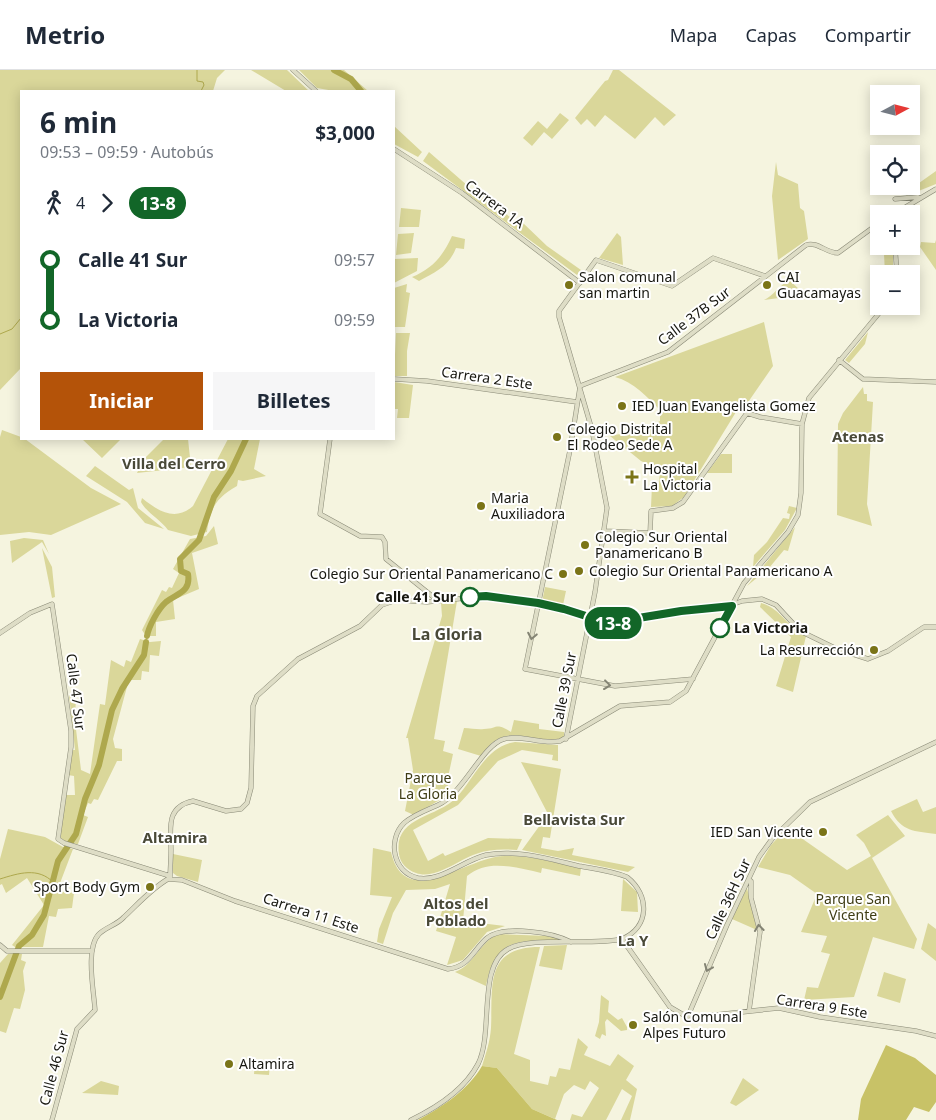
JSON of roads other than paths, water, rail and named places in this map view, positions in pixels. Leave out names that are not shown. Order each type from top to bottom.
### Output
[{"type":"street","points":[[293,70],[315,90]]},
{"type":"street","name":"Carrera 1A","points":[[395,150],[462,193],[580,282]]},
{"type":"street","points":[[909,205],[936,189]]},
{"type":"street","points":[[895,199],[921,197]]},
{"type":"street","name":"Calle 37B Sur","points":[[580,386],[668,352],[765,276],[811,243],[838,253],[870,230]]},
{"type":"street","points":[[580,282],[596,260],[672,286],[713,258],[765,276]]},
{"type":"street","name":"Calle 39 Sur","points":[[566,739],[605,531],[606,498],[592,430],[558,314],[580,282]]},
{"type":"street","points":[[411,1120],[435,1107],[470,1076],[482,1055],[488,1025],[490,979],[494,964],[502,953],[519,945],[622,939],[636,930],[644,910],[641,891],[627,877],[537,857],[504,853],[479,857],[428,878],[417,878],[402,869],[396,857],[395,841],[400,828],[412,818],[449,799],[493,745],[507,739],[550,743],[566,739],[620,706],[670,702],[683,694],[693,680],[744,583],[788,532],[798,515],[801,493],[802,424],[809,398],[877,315]]},
{"type":"street","points":[[839,360],[864,379],[936,382]]},
{"type":"street","name":"Carrera 2 Este","points":[[395,379],[427,381],[577,402]]},
{"type":"street","points":[[580,386],[570,450],[525,670],[615,686],[693,680]]},
{"type":"street","points":[[605,531],[650,533],[651,511],[673,508],[685,500],[747,413],[760,418],[802,424]]},
{"type":"street","points":[[330,440],[320,514],[360,536],[382,537],[385,542],[386,559],[438,601]]},
{"type":"street","points":[[170,877],[169,824],[182,806],[193,801],[222,811],[243,808],[251,792],[251,735],[255,700],[291,664],[308,652],[360,626],[382,605],[397,600],[438,601],[486,596],[538,603],[614,623],[681,611],[732,606],[752,600],[771,602],[800,631],[834,648],[868,659],[888,651],[924,627],[936,628]]},
{"type":"street","name":"Calle 47 Sur","points":[[0,633],[30,613],[52,604],[71,731],[71,747],[57,834],[60,841]]},
{"type":"street","name":"Calle 36H Sur","points":[[688,1016],[727,925],[766,846],[807,804],[936,742]]},
{"type":"street","name":"Carrera 11 Este","points":[[60,841],[64,844],[182,880],[235,901],[446,968],[464,964],[484,941],[494,934],[541,933]]},
{"type":"street","name":"Calle 46 Sur","points":[[52,1120],[77,1029],[95,1010],[92,951],[94,940],[102,932],[120,922],[146,896],[170,877]]},
{"type":"street","points":[[749,1011],[760,932],[751,898],[752,877]]},
{"type":"street","points":[[542,944],[541,933],[556,935],[573,943]]},
{"type":"street","points":[[622,939],[670,1007],[688,1016]]},
{"type":"street","points":[[0,945],[4,950],[92,951]]},
{"type":"street","name":"Carrera 9 Este","points":[[688,1016],[779,1008],[820,1017],[916,1030],[935,1037]]},
{"type":"waterway","points":[[197,70],[197,81],[203,82],[204,85],[202,90]]},
{"type":"waterway","points":[[334,70],[351,79],[360,90]]},
{"type":"waterway","points":[[0,334],[12,329],[20,319]]},
{"type":"waterway","points":[[147,636],[160,609],[188,585],[188,574],[181,571],[180,559],[199,540],[214,497],[231,471],[246,440]]},
{"type":"waterway","points":[[0,997],[19,946],[32,935],[44,915],[58,861],[76,834],[85,799],[99,765],[112,710],[122,689],[144,655],[146,642]]},
{"type":"waterway","points":[[0,879],[21,873],[35,873],[41,874],[53,882]]},
{"type":"place","name":"Salon comunal san martin","points":[[569,285]]},
{"type":"place","name":"CAI Guacamayas","points":[[767,285]]},
{"type":"place","name":"IED Juan Evangelista Gomez","points":[[622,406]]},
{"type":"place","name":"Colegio Distrital El Rodeo Sede A","points":[[557,437]]},
{"type":"place","name":"Hospital La Victoria","points":[[632,477]]},
{"type":"place","name":"Maria Auxiliadora","points":[[481,506]]},
{"type":"place","name":"Colegio Sur Oriental Panamericano B","points":[[585,545]]},
{"type":"place","name":"Colegio Sur Oriental Panamericano A","points":[[579,571]]},
{"type":"place","name":"Colegio Sur Oriental Panamericano C","points":[[563,574]]},
{"type":"place","name":"Calle 41 Sur","points":[[470,597]]},
{"type":"place","name":"La Victoria","points":[[720,628]]},
{"type":"place","name":"La Resurrección","points":[[874,650]]},
{"type":"place","name":"IED San Vicente","points":[[823,832]]},
{"type":"place","name":"Sport Body Gym","points":[[150,887]]},
{"type":"place","name":"Salón Comunal Alpes Futuro","points":[[633,1025]]},
{"type":"place","name":"Altamira","points":[[229,1064]]},
{"type":"district","name":"Atenas","points":[[858,437]]},
{"type":"district","name":"Villa del Cerro","points":[[174,464]]},
{"type":"district","name":"La Gloria","points":[[447,634]]},
{"type":"district","name":"Bellavista Sur","points":[[574,820]]},
{"type":"district","name":"Altamira","points":[[175,838]]},
{"type":"district","name":"Altos del Poblado","points":[[456,912]]},
{"type":"district","name":"La Y","points":[[633,941]]},
{"type":"park label","name":"Parque La Gloria","points":[[428,786]]},
{"type":"park label","name":"Parque San Vicente","points":[[853,908]]}]
